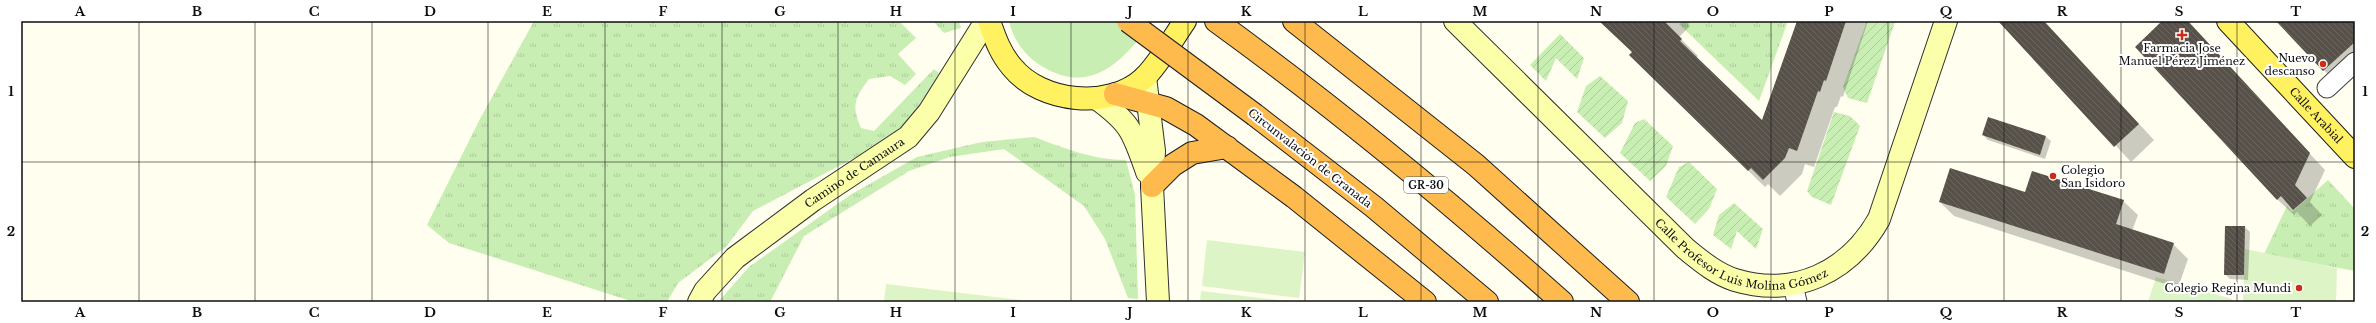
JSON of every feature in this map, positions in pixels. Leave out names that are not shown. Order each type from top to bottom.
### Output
[{"type":"highway","name":"Circunvalación de Granada","points":[[1128,21],[1255,115],[1374,207],[1487,302]]},
{"type":"highway","name":"GR-30","points":[[1216,21],[1287,73],[1403,166],[1562,302]]},
{"type":"highway","points":[[1294,21],[1476,165],[1628,302]]},
{"type":"highway","points":[[1105,96],[1147,102],[1166,108],[1196,125],[1294,197],[1424,302]]},
{"type":"highway","points":[[1152,186],[1173,165],[1192,153],[1226,147]]},
{"type":"main road","points":[[988,21],[997,45],[1012,68],[1038,88],[1061,96],[1105,96],[1131,87],[1145,77],[1185,21]]},
{"type":"main road","name":"Camino de Camaura","points":[[699,302],[705,291],[735,258],[813,200],[908,137],[929,112],[988,21]]},
{"type":"main road","name":"Calle Profesor Luis Molina Gómez","points":[[1454,21],[1686,249],[1708,267],[1734,280],[1795,293],[1846,261],[1868,238],[1879,219],[1946,21]]},
{"type":"main road","name":"Calle Arabial","points":[[2228,21],[2355,157]]},
{"type":"main road","points":[[1145,77],[1154,151],[1152,186],[1158,302]]},
{"type":"main road","points":[[1105,96],[1132,132],[1152,186]]},
{"type":"street","points":[[2327,88],[2355,62]]},
{"type":"green space","points":[[534,21],[899,21],[916,38],[898,54],[916,74],[905,85],[890,76],[869,79],[860,91],[855,107],[858,120],[861,128],[874,131],[934,69],[939,73],[918,113],[881,144],[753,211],[726,247],[678,283],[667,302],[634,302],[449,243],[427,225],[480,119]]},
{"type":"green space","points":[[933,21],[959,21],[961,28],[944,33]]},
{"type":"green space","points":[[1009,21],[1153,21],[1118,61],[1105,70],[1091,76],[1075,78],[1058,74],[1034,61],[1016,40]]},
{"type":"green space","points":[[1682,21],[1788,21],[1759,101],[1679,24]]},
{"type":"green space","points":[[1867,21],[1895,22],[1867,103],[1848,98],[1843,87]]},
{"type":"green space","points":[[1560,34],[1584,58],[1577,79],[1556,58],[1546,81],[1530,65]]},
{"type":"green space","points":[[1600,76],[1628,101],[1622,123],[1605,138],[1577,112],[1586,86]]},
{"type":"green space","points":[[1834,112],[1850,116],[1860,126],[1831,205],[1812,197],[1807,191]]},
{"type":"green space","points":[[1644,119],[1673,146],[1666,166],[1650,181],[1620,153],[1635,123]]},
{"type":"green space","points":[[1034,137],[1090,156],[1126,160],[1135,195],[1138,299],[1128,298],[1105,239],[1084,206],[1004,149],[950,157],[909,171],[804,236],[770,302],[718,302],[749,267],[850,195],[917,157],[982,142]]},
{"type":"green space","points":[[1689,162],[1717,189],[1709,209],[1695,224],[1666,197],[1679,167]]},
{"type":"green space","points":[[2328,180],[2355,209],[2355,271],[2264,254],[2287,206],[2292,212]]},
{"type":"green space","points":[[1734,203],[1763,229],[1756,249],[1737,231],[1731,249],[1713,235],[1719,215]]},
{"type":"green space","points":[[1207,240],[1305,252],[1299,298],[1202,286]]},
{"type":"green space","name":"Colegio Regina Mundi","points":[[2245,249],[2337,268],[2336,302],[2243,302]]},
{"type":"green space","points":[[2156,277],[2232,299],[2231,302],[2148,302]]},
{"type":"green space","points":[[886,284],[1021,300],[1021,302],[884,302]]},
{"type":"green space","points":[[1201,291],[1295,302],[1200,302]]},
{"type":"building","points":[[1599,21],[1664,21],[1682,39],[1680,41],[1762,120],[1797,21],[1846,21],[1826,81],[1824,80],[1820,92],[1818,91],[1797,151],[1789,148],[1785,158],[1763,180],[1751,168],[1748,171],[1629,55],[1632,52]]},
{"type":"building","points":[[1998,21],[2044,21],[2139,124],[2114,147]]},
{"type":"building","points":[[2162,21],[2188,21],[2310,153],[2295,185],[2307,198],[2293,210],[2281,196],[2277,200],[2135,47]]},
{"type":"building","points":[[2276,21],[2355,21],[2355,42],[2323,71]]},
{"type":"building","points":[[1988,117],[2046,136],[2040,155],[1982,135]]},
{"type":"building","points":[[1950,168],[2025,192],[2032,171],[2124,200],[2116,224],[2174,243],[2164,274],[1939,202]]},
{"type":"building","points":[[2225,226],[2245,226],[2244,275],[2224,275]]},
{"type":"place","name":"Farmacia Jose Manuel Pérez Jiménez","points":[[2182,35]]},
{"type":"place","name":"Nuevo descanso","points":[[2323,64]]},
{"type":"place","name":"Colegio San Isidoro","points":[[2053,176]]},
{"type":"place","name":"Colegio Regina Mundi","points":[[2299,288]]}]
